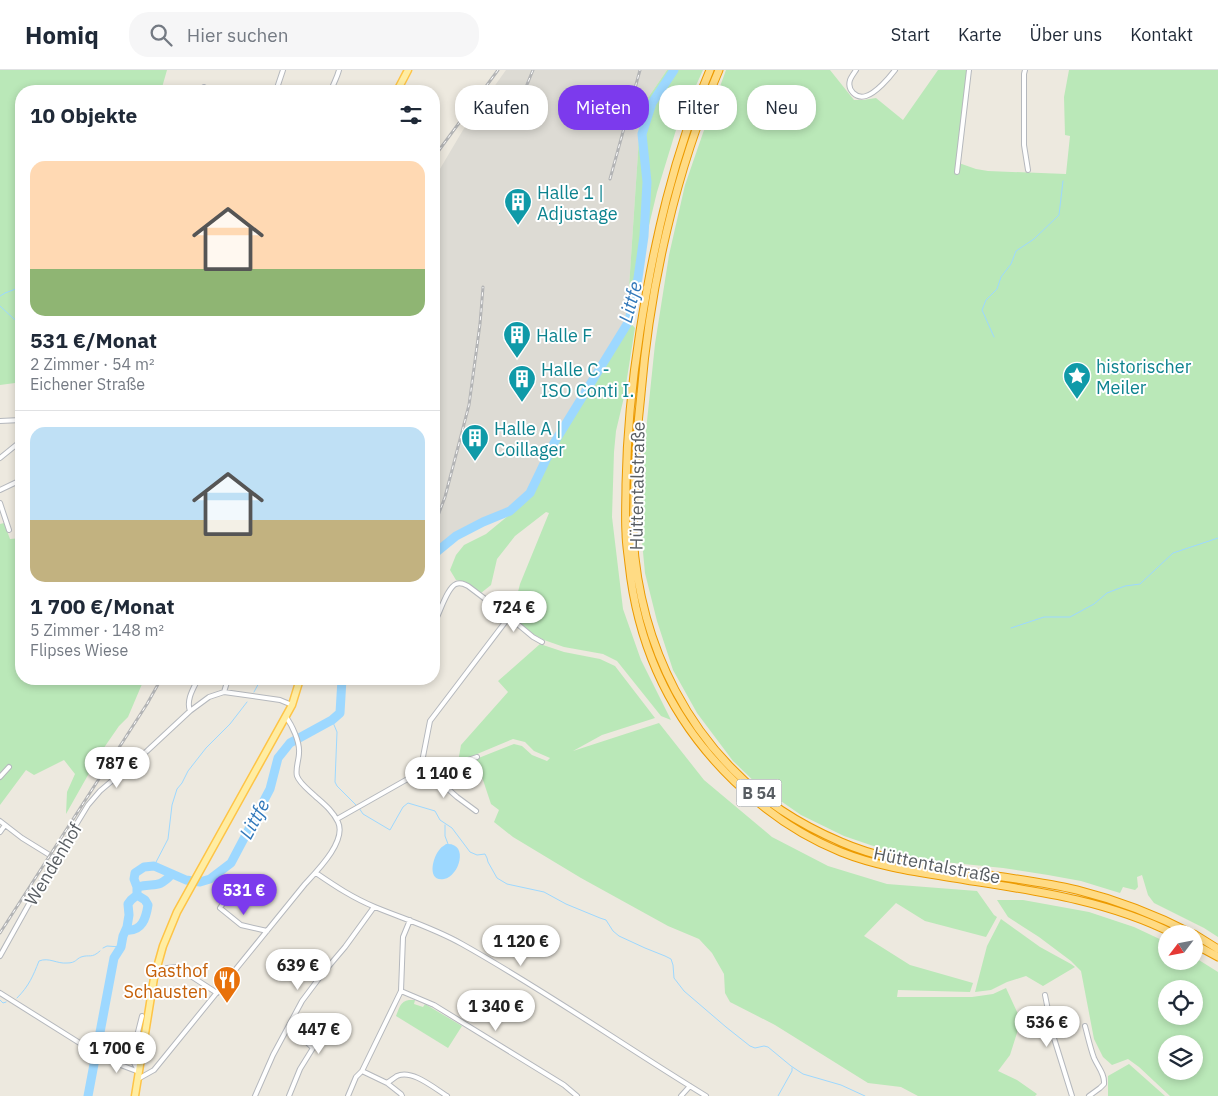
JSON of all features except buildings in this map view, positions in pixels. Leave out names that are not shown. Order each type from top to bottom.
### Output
[{"type":"highway","name":"B 54","points":[[673,190],[688,124],[710,70]]},
{"type":"highway","name":"B 54","points":[[673,190],[719,70]]},
{"type":"highway","name":"Hüttentalstraße","points":[[673,190],[652,306],[643,370],[635,452],[633,535],[639,586],[648,623],[671,683],[694,722],[728,764],[753,788],[782,810],[812,828],[844,843],[873,854],[903,862],[1077,890],[1138,909],[1175,925]]},
{"type":"highway","name":"Hüttentalstraße","points":[[673,190],[654,248],[634,370],[627,452],[626,535],[633,596],[640,624],[662,686],[676,710],[697,741],[722,770],[748,795],[777,817],[808,836],[840,851],[901,870],[1033,890],[1075,899],[1118,910],[1158,926]]},
{"type":"highway","name":"Hüttentalstraße","points":[[1203,940],[1218,948]]},
{"type":"highway","points":[[1203,949],[1218,957]]},
{"type":"main road","points":[[400,85],[408,70]]},
{"type":"main road","points":[[135,1096],[154,978],[163,946],[177,912],[286,717],[298,685]]},
{"type":"street","points":[[278,85],[283,70]]},
{"type":"street","points":[[333,85],[340,70]]},
{"type":"street","points":[[856,70],[849,85],[855,95],[860,96],[865,96],[874,91],[895,70]]},
{"type":"street","points":[[957,172],[969,70]]},
{"type":"street","points":[[1019,70],[1025,72],[1024,145],[1028,170]]},
{"type":"street","points":[[0,421],[15,420]]},
{"type":"street","points":[[0,458],[15,446]]},
{"type":"street","points":[[0,490],[15,483]]},
{"type":"street","points":[[0,503],[9,530]]},
{"type":"street","points":[[440,610],[450,587],[461,583],[510,616],[533,637],[542,642]]},
{"type":"street","points":[[420,772],[430,721],[510,616]]},
{"type":"street","points":[[190,711],[188,706],[189,699],[195,685]]},
{"type":"street","points":[[226,685],[224,692],[280,700],[292,705]]},
{"type":"street","name":"Wendenhof","points":[[0,956],[20,918],[88,805],[100,791],[147,752],[190,711],[208,697],[224,692]]},
{"type":"street","points":[[138,1076],[154,1070],[305,884],[316,873],[339,837],[340,827],[332,811],[303,785],[297,775],[300,750],[292,726],[286,717]]},
{"type":"street","points":[[337,819],[420,772],[430,773],[477,756]]},
{"type":"street","points":[[0,776],[9,767]]},
{"type":"street","points":[[430,773],[457,798],[476,811]]},
{"type":"street","points":[[0,821],[22,838],[56,859]]},
{"type":"street","points":[[0,832],[5,825]]},
{"type":"street","points":[[316,873],[342,891],[374,907],[410,920],[460,943],[526,981],[706,1096]]},
{"type":"street","points":[[230,893],[220,908],[241,925],[267,931]]},
{"type":"street","points":[[255,1096],[302,1001],[374,907]]},
{"type":"street","points":[[348,1096],[401,991],[403,937],[410,920]]},
{"type":"street","points":[[167,968],[177,967],[217,994]]},
{"type":"street","points":[[401,991],[434,1005],[564,1085],[577,1096]]},
{"type":"street","points":[[0,993],[102,1057],[138,1076]]},
{"type":"street","points":[[1045,995],[1053,1035],[1072,1096]]},
{"type":"street","points":[[138,1076],[133,1061],[142,1016]]},
{"type":"street","points":[[1085,1026],[1089,1045],[1104,1077],[1104,1084],[1089,1096]]},
{"type":"street","points":[[288,1027],[313,1048],[300,1069],[288,1096]]},
{"type":"street","points":[[362,1071],[388,1083],[402,1096]]},
{"type":"street","points":[[388,1083],[397,1076],[405,1074],[416,1076],[447,1096]]},
{"type":"street","points":[[682,1096],[690,1086]]},
{"type":"shaded area","points":[[506,70],[667,70],[649,96],[649,85],[558,85],[558,130],[640,130],[627,317],[535,480],[513,510],[440,549],[440,169],[463,130],[548,130],[548,85],[495,85]]},
{"type":"green space","points":[[0,70],[167,70],[163,85],[15,85],[15,383],[0,385]]},
{"type":"green space","points":[[667,70],[703,70],[696,85],[659,85],[659,130],[676,130],[657,192],[627,317],[640,130],[649,130],[649,96]]},
{"type":"green space","points":[[726,70],[830,70],[854,100],[876,98],[903,120],[938,70],[968,70],[956,162],[988,171],[1066,174],[1070,136],[1065,135],[1064,97],[1069,70],[1218,70],[1218,937],[1203,928],[1203,925],[1198,925],[1154,903],[1148,895],[1142,875],[1137,877],[1138,887],[1135,890],[1123,887],[1120,893],[1081,881],[1048,875],[934,861],[891,852],[844,836],[801,815],[759,786],[733,761],[697,713],[673,670],[657,621],[645,573],[641,531],[641,479],[655,344],[669,255],[685,185],[704,130],[737,130],[737,85],[721,85]]},
{"type":"green space","points":[[626,318],[635,328],[624,397],[616,431],[612,517],[623,609],[641,660],[671,720],[661,716],[617,661],[603,654],[564,647],[544,640],[533,634],[512,616],[520,584],[549,513],[546,512],[515,536],[497,559],[491,585],[481,593],[466,582],[456,580],[450,570],[456,555],[464,545],[486,534],[519,507],[543,457],[583,400]]},
{"type":"green space","points":[[4,523],[10,539],[15,539],[15,685],[142,685],[128,717],[119,726],[101,752],[66,814],[67,792],[75,774],[64,760],[34,775],[26,770],[0,805],[0,524]]},
{"type":"green space","points":[[540,644],[564,652],[600,659],[615,666],[655,718],[602,735],[573,751],[659,723],[704,780],[772,837],[828,866],[887,884],[977,891],[997,917],[986,937],[925,921],[896,903],[864,936],[910,965],[973,983],[970,992],[898,990],[897,997],[972,997],[993,994],[1006,988],[1018,1014],[1023,1014],[1010,1055],[998,1071],[1017,1080],[1037,1094],[1035,1096],[918,1096],[901,1087],[868,1083],[775,1025],[730,1002],[725,993],[724,974],[712,953],[699,939],[668,926],[581,878],[513,837],[494,822],[499,810],[491,804],[476,759],[514,744],[522,746],[532,755],[547,761],[550,758],[534,751],[525,742],[513,739],[458,762],[461,745],[508,692],[498,681]]},
{"type":"green space","points":[[997,900],[1023,900],[1089,912],[1134,927],[1158,938],[1158,970],[1203,970],[1203,963],[1218,972],[1218,1096],[1170,1096],[1128,1059],[1112,1065],[1103,1057],[1094,1039],[1081,971],[1039,937],[1008,917]]},
{"type":"green space","points":[[1001,919],[1040,947],[1075,967],[1043,986],[1026,976],[991,990],[975,992],[987,946]]},
{"type":"green space","points":[[409,1000],[415,1000],[414,1004],[423,1007],[425,1004],[462,1026],[448,1048],[396,1016],[402,1004]]},
{"type":"green space","points":[[1129,1064],[1165,1096],[1108,1096],[1108,1076]]},
{"type":"water","points":[[446,844],[458,848],[460,860],[450,877],[438,879],[433,873],[433,862],[437,852]]},
{"type":"waterway","name":"Littfe","points":[[440,549],[456,536],[510,511],[530,493],[554,443],[629,321],[644,236],[647,182],[642,134],[652,103],[674,70]]},
{"type":"waterway","points":[[994,337],[982,310],[986,300],[997,289],[1001,277],[1011,264],[1016,251],[1034,239],[1059,215],[1063,181]]},
{"type":"waterway","points":[[0,296],[15,289]]},
{"type":"waterway","points":[[0,306],[15,320]]},
{"type":"waterway","points":[[1011,628],[1044,617],[1070,617],[1094,604],[1107,593],[1125,586],[1140,584],[1173,553],[1218,538]]},
{"type":"waterway","points":[[254,692],[258,685]]},
{"type":"waterway","name":"Littfe","points":[[88,1096],[114,958],[121,947],[127,927],[128,904],[137,895],[134,879],[135,873],[144,867],[154,866],[186,880],[200,882],[210,879],[231,863],[270,789],[278,758],[290,743],[332,720],[340,713],[342,685]]},
{"type":"waterway","points":[[154,866],[168,839],[172,805],[177,789],[206,748],[230,724],[247,702]]},
{"type":"waterway","points":[[332,720],[337,732],[335,782],[356,805]]},
{"type":"waterway","points":[[359,808],[363,814],[390,830],[403,807],[408,803],[435,811],[440,820],[452,828],[470,852],[477,855],[485,854],[497,878],[507,884],[544,892],[566,904],[606,920],[613,931],[619,936],[671,959],[674,978],[684,991],[750,1046],[755,1048],[768,1047],[803,1074],[841,1085],[865,1096]]},
{"type":"waterway","points":[[445,825],[445,836],[448,844]]},
{"type":"waterway","points":[[137,887],[159,884],[172,874]]},
{"type":"waterway","points":[[126,930],[136,929],[146,915],[148,905],[145,900],[137,895]]},
{"type":"waterway","points":[[103,948],[107,946],[121,947]]},
{"type":"waterway","points":[[17,998],[30,981],[39,961],[70,963],[84,956],[92,956],[100,951]]},
{"type":"waterway","points":[[0,1000],[3,1003],[6,1002]]},
{"type":"waterway","points":[[778,1096],[792,1068]]},
{"type":"railway","points":[[440,149],[498,70]]},
{"type":"railway","points":[[527,85],[533,70]]},
{"type":"railway","points":[[610,179],[640,70]]},
{"type":"railway","points":[[440,510],[469,405],[483,287]]},
{"type":"railway","points":[[0,933],[158,685]]},
{"type":"place","name":"Halle 1 | Adjustage","points":[[518,226]]},
{"type":"place","name":"Halle F","points":[[517,359]]},
{"type":"place","name":"historischer Meiler","points":[[1077,400]]},
{"type":"place","name":"Halle C - ISO Conti I.","points":[[522,403]]},
{"type":"place","name":"Halle A | Coillager","points":[[475,462]]},
{"type":"place","name":"Gasthof Schausten","points":[[227,1004]]}]
